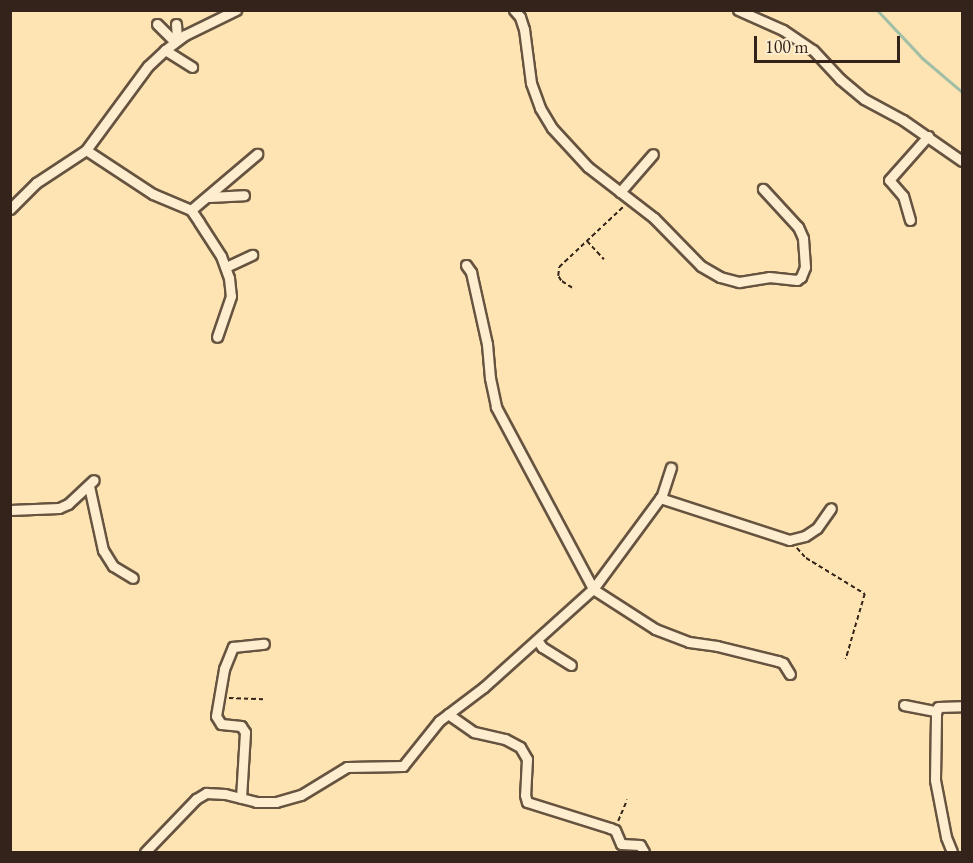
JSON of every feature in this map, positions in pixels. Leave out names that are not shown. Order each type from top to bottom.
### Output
[{"type":"street","points":[[10,209],[36,183],[86,150],[148,66],[165,50],[176,41],[236,10]]},
{"type":"street","points":[[514,10],[525,29],[531,82],[546,118],[570,150],[630,201],[654,218],[711,273],[739,282],[769,277],[797,280],[805,267],[803,238],[798,227],[763,189]]},
{"type":"street","points":[[738,10],[783,30],[813,50],[840,79],[864,99],[927,136],[963,161]]},
{"type":"street","points":[[157,24],[176,41]]},
{"type":"street","points":[[176,24],[176,41]]},
{"type":"street","points":[[165,50],[192,68]]},
{"type":"street","points":[[910,220],[903,196],[889,180],[927,136]]},
{"type":"street","points":[[86,150],[153,194],[191,210],[226,267],[231,296],[217,338]]},
{"type":"street","points":[[191,210],[257,154]]},
{"type":"street","points":[[620,192],[653,154]]},
{"type":"street","points":[[206,197],[244,195]]},
{"type":"street","points":[[226,267],[252,255]]},
{"type":"street","points":[[466,265],[471,272],[487,344],[490,378],[496,407],[593,589],[656,629],[689,642],[751,653],[778,661],[783,663],[790,674]]},
{"type":"street","points":[[145,852],[201,796],[211,793],[267,803],[286,801],[347,767],[403,766],[435,725],[484,687],[593,589],[657,500],[661,498],[671,468]]},
{"type":"street","points":[[10,510],[59,508],[68,504],[92,483],[103,550],[121,573],[133,578]]},
{"type":"street","points":[[661,498],[778,539],[791,540],[805,536],[817,528],[831,508]]},
{"type":"street","points":[[537,640],[542,646],[571,664]]},
{"type":"street","points":[[241,798],[245,732],[241,726],[218,722],[219,698],[224,669],[232,646],[264,644]]},
{"type":"street","points":[[904,705],[936,711],[943,706],[963,706]]},
{"type":"street","points":[[936,711],[935,780],[946,837],[952,852]]},
{"type":"street","points":[[448,714],[474,732],[505,740],[520,747],[527,759],[525,795],[527,802],[615,830],[620,848],[640,845],[644,852]]},
{"type":"path","points":[[572,288],[558,276],[559,267],[630,201]]},
{"type":"path","points":[[586,241],[604,259]]},
{"type":"path","points":[[791,540],[806,558],[865,594],[846,658]]},
{"type":"path","points":[[219,698],[263,699]]},
{"type":"path","points":[[615,830],[627,800]]},
{"type":"waterway","points":[[877,10],[922,58],[962,92]]}]
